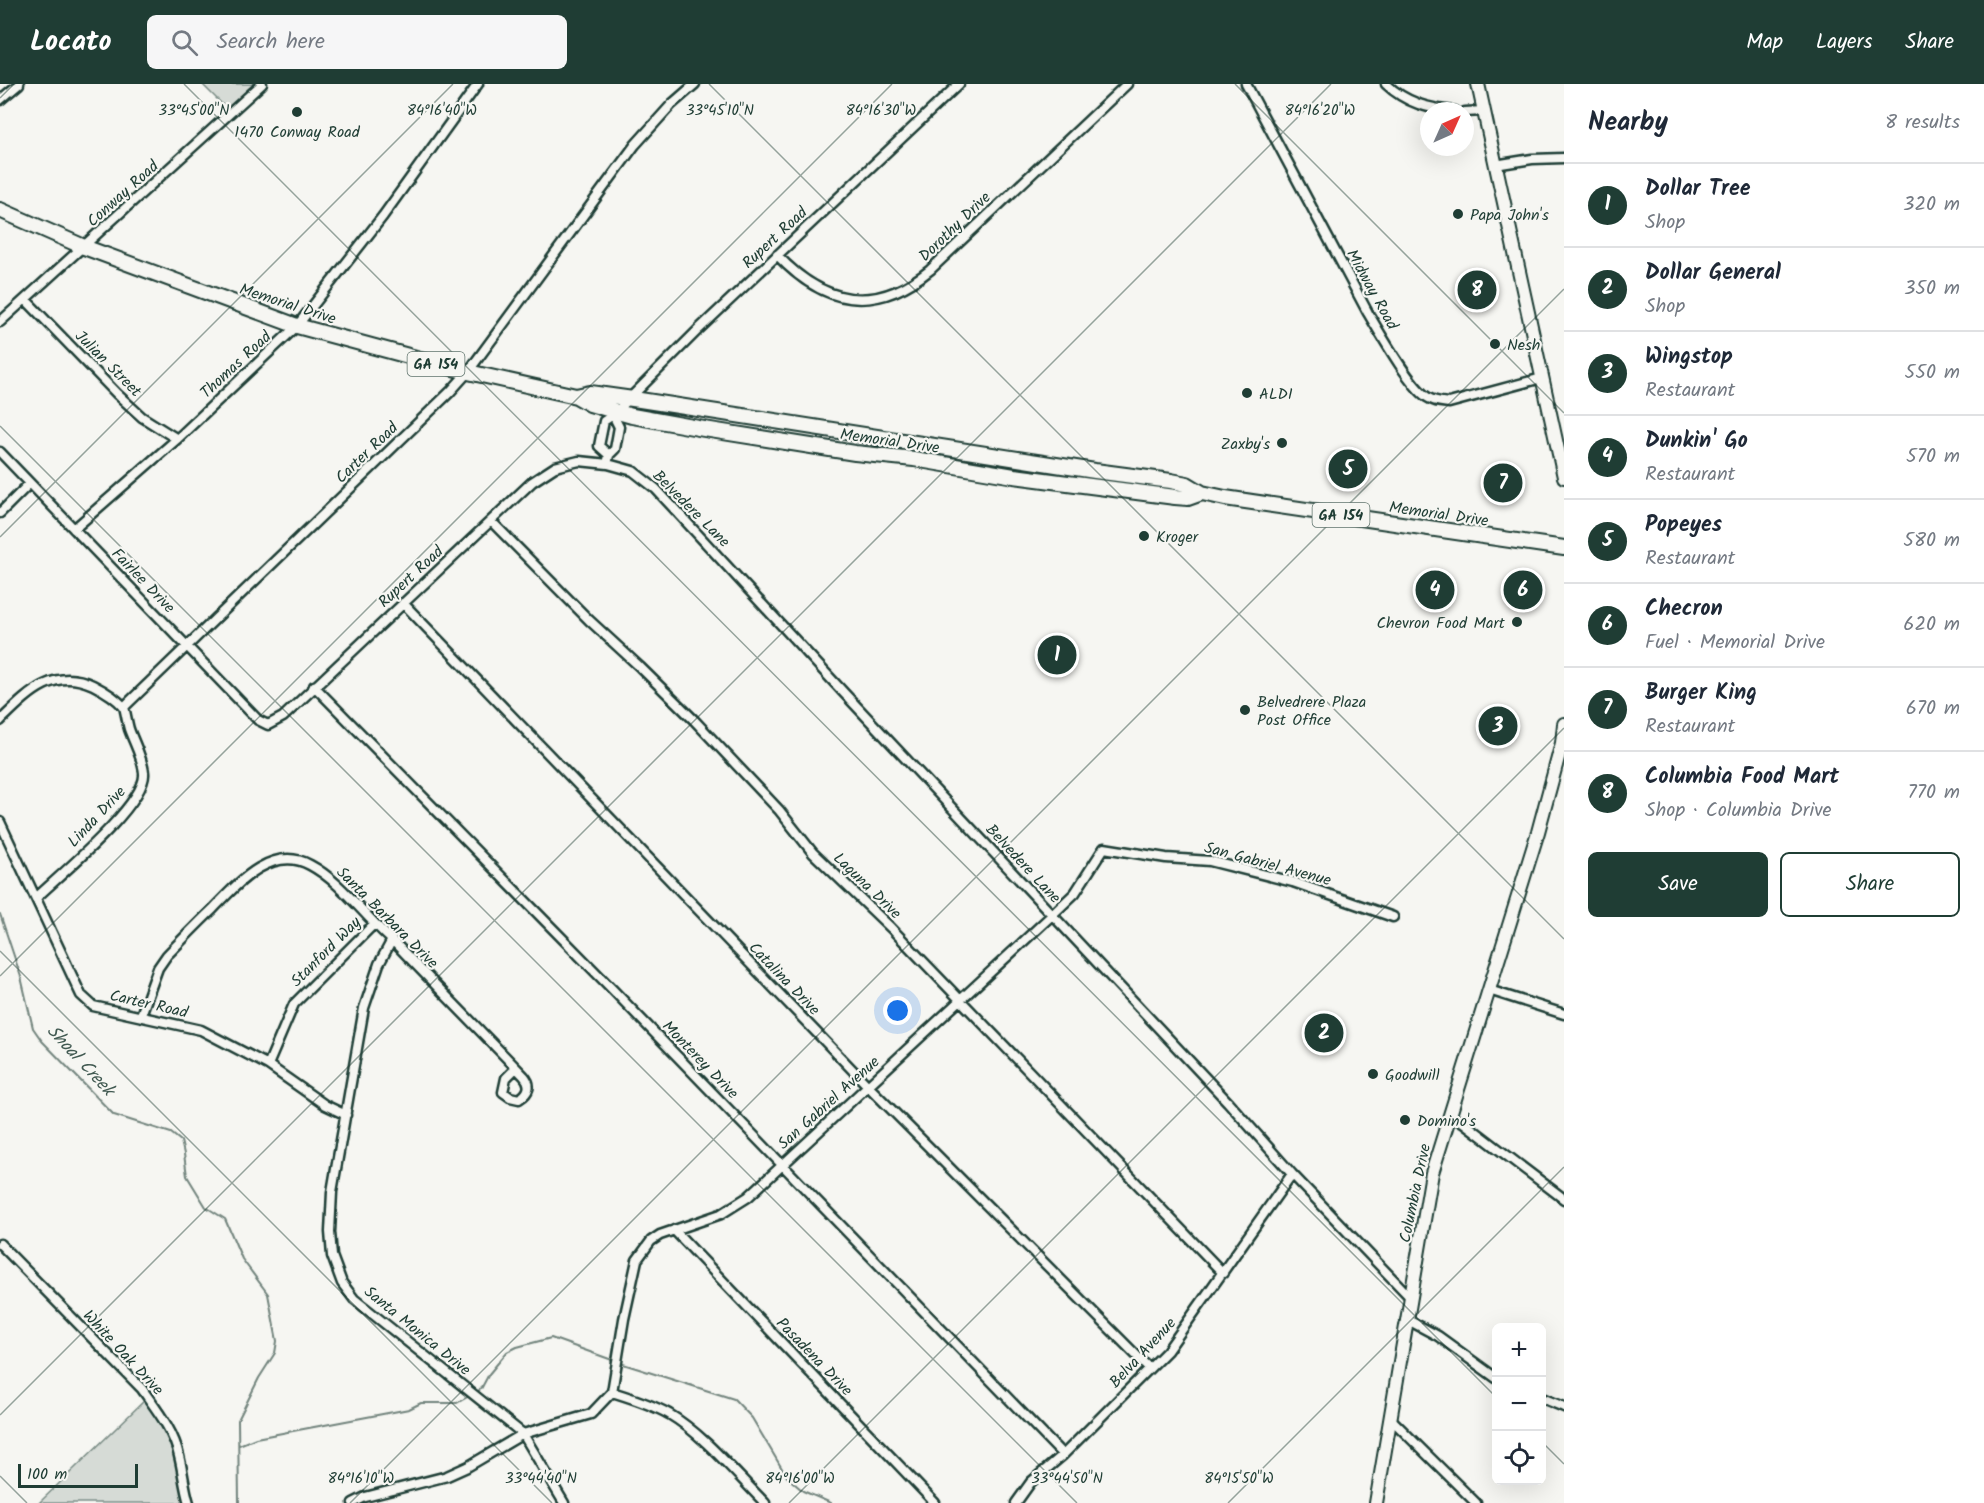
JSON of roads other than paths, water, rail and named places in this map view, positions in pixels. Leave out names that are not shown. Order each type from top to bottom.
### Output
[{"type":"main road","points":[[1478,84],[1564,477]]},
{"type":"main road","name":"Memorial Drive","points":[[0,210],[84,247],[297,326],[468,372],[576,396],[615,413],[855,453],[914,459],[1047,481],[1188,498],[1202,493]]},
{"type":"main road","name":"Memorial Drive","points":[[576,396],[590,393],[795,423],[1171,481],[1186,484],[1202,493],[1225,498],[1564,548]]},
{"type":"main road","name":"Columbia Drive","points":[[1376,1503],[1432,1173],[1538,832],[1562,743],[1564,724]]},
{"type":"street","points":[[0,100],[19,84]]},
{"type":"street","name":"Conway Road","points":[[0,322],[262,84]]},
{"type":"street","name":"Thomas Road","points":[[74,529],[177,439],[297,326],[383,216],[478,84]]},
{"type":"street","name":"Carter Road","points":[[124,707],[450,392],[468,372],[635,146],[672,104],[695,84]]},
{"type":"street","name":"Rupert Road","points":[[608,459],[599,446],[604,421],[959,84]]},
{"type":"street","name":"Dorothy Drive","points":[[777,255],[792,271],[835,295],[856,299],[881,297],[898,291],[915,282],[930,270],[1127,84]]},
{"type":"street","name":"Midway Road","points":[[1246,84],[1368,313],[1390,350],[1421,393],[1435,402],[1449,403],[1542,378]]},
{"type":"street","points":[[1386,84],[1407,100],[1420,105]]},
{"type":"street","points":[[1474,112],[1483,111]]},
{"type":"street","points":[[1495,165],[1532,159],[1564,158]]},
{"type":"street","name":"Julian Street","points":[[26,300],[117,394],[142,417],[177,439]]},
{"type":"street","points":[[608,459],[615,449],[619,427],[615,413]]},
{"type":"street","name":"Fairlee Drive","points":[[0,452],[258,720],[268,725]]},
{"type":"street","name":"Rupert Road","points":[[268,725],[283,717],[532,482],[555,467],[579,461],[608,459]]},
{"type":"street","name":"Belvedere Lane","points":[[608,459],[633,471],[656,489],[1228,1102],[1292,1174],[1410,1297]]},
{"type":"street","points":[[0,513],[29,484]]},
{"type":"street","name":"Laguna Drive","points":[[491,520],[589,620],[694,720],[779,810],[813,852],[891,928],[1223,1273]]},
{"type":"street","name":"Catalina Drive","points":[[403,603],[868,1086],[1149,1368]]},
{"type":"street","points":[[0,721],[24,698],[40,687],[53,680],[67,678],[85,681],[104,690],[124,707]]},
{"type":"street","name":"Monterey Drive","points":[[314,687],[488,862],[1063,1455]]},
{"type":"street","name":"Linda Drive","points":[[36,898],[104,834],[132,803],[141,789],[145,774],[128,726],[124,707]]},
{"type":"street","name":"Carter Road","points":[[0,822],[81,995],[93,1006],[201,1030],[268,1065],[325,1105],[345,1115]]},
{"type":"street","name":"San Gabriel Avenue","points":[[612,1392],[637,1260],[651,1241],[660,1235],[721,1214],[748,1197],[1052,915],[1075,892],[1104,848],[1166,858],[1199,858],[1293,882],[1394,917]]},
{"type":"street","name":"Santa Barbara Drive","points":[[141,1015],[158,968],[167,955],[240,881],[272,861],[291,858],[309,864],[339,888],[516,1068]]},
{"type":"street","name":"Stanford Way","points":[[268,1065],[294,1004],[374,924]]},
{"type":"street","name":"Santa Monica Drive","points":[[392,940],[379,964],[364,1008],[332,1192],[330,1232],[332,1256],[342,1283],[354,1299],[476,1394],[523,1434],[564,1503]]},
{"type":"street","points":[[1489,990],[1564,1014]]},
{"type":"street","points":[[1449,1117],[1462,1122],[1564,1199]]},
{"type":"street","name":"Belva Avenue","points":[[1016,1503],[1031,1482],[1063,1455],[1182,1333],[1292,1174]]},
{"type":"street","name":"Pasadena Drive","points":[[674,1230],[935,1503]]},
{"type":"street","name":"White Oak Drive","points":[[0,1244],[147,1395],[174,1440],[189,1503]]},
{"type":"street","points":[[1408,1320],[1438,1336],[1496,1377]]},
{"type":"street","points":[[353,1503],[365,1497],[447,1476],[523,1434],[591,1414],[612,1392],[648,1404],[690,1428],[765,1503]]},
{"type":"street","points":[[1546,1400],[1564,1407]]},
{"type":"street","points":[[1390,1418],[1476,1503]]},
{"type":"waterway","name":"Shoal Creek","points":[[0,914],[21,977],[33,1028],[42,1041],[114,1115],[171,1133],[181,1141],[187,1176],[206,1207],[225,1219],[242,1259],[268,1294],[277,1341],[275,1353],[259,1378],[238,1420],[239,1503]]},
{"type":"waterway","points":[[476,1392],[481,1389],[489,1374],[507,1352],[551,1338],[615,1361]]},
{"type":"waterway","points":[[620,1363],[734,1399],[752,1418],[787,1477],[803,1491],[831,1503]]},
{"type":"waterway","points":[[239,1445],[256,1438],[409,1409],[421,1403],[457,1403],[471,1395]]},
{"type":"place","name":"1470 Conway Road","points":[[297,112]]},
{"type":"place","name":"Papa John's","points":[[1458,214]]},
{"type":"place","name":"Columbia Food Mart","points":[[1477,290]]},
{"type":"place","name":"Nesh","points":[[1495,344]]},
{"type":"place","name":"ALDI","points":[[1247,393]]},
{"type":"place","name":"Zaxby's","points":[[1282,443]]},
{"type":"place","name":"Popeyes","points":[[1348,469]]},
{"type":"place","name":"Burger King","points":[[1503,483]]},
{"type":"place","name":"Kroger","points":[[1144,536]]},
{"type":"place","name":"Dunkin' Go","points":[[1435,590]]},
{"type":"place","name":"Checron","points":[[1523,590]]},
{"type":"place","name":"Chevron Food Mart","points":[[1517,622]]},
{"type":"place","name":"Dollar Tree","points":[[1057,655]]},
{"type":"place","name":"Belvedrere Plaza Post Office","points":[[1245,710]]},
{"type":"place","name":"Wingstop","points":[[1498,726]]},
{"type":"place","name":"Dollar General","points":[[1324,1033]]},
{"type":"place","name":"Goodwill","points":[[1373,1074]]},
{"type":"place","name":"Domino's","points":[[1405,1120]]}]
